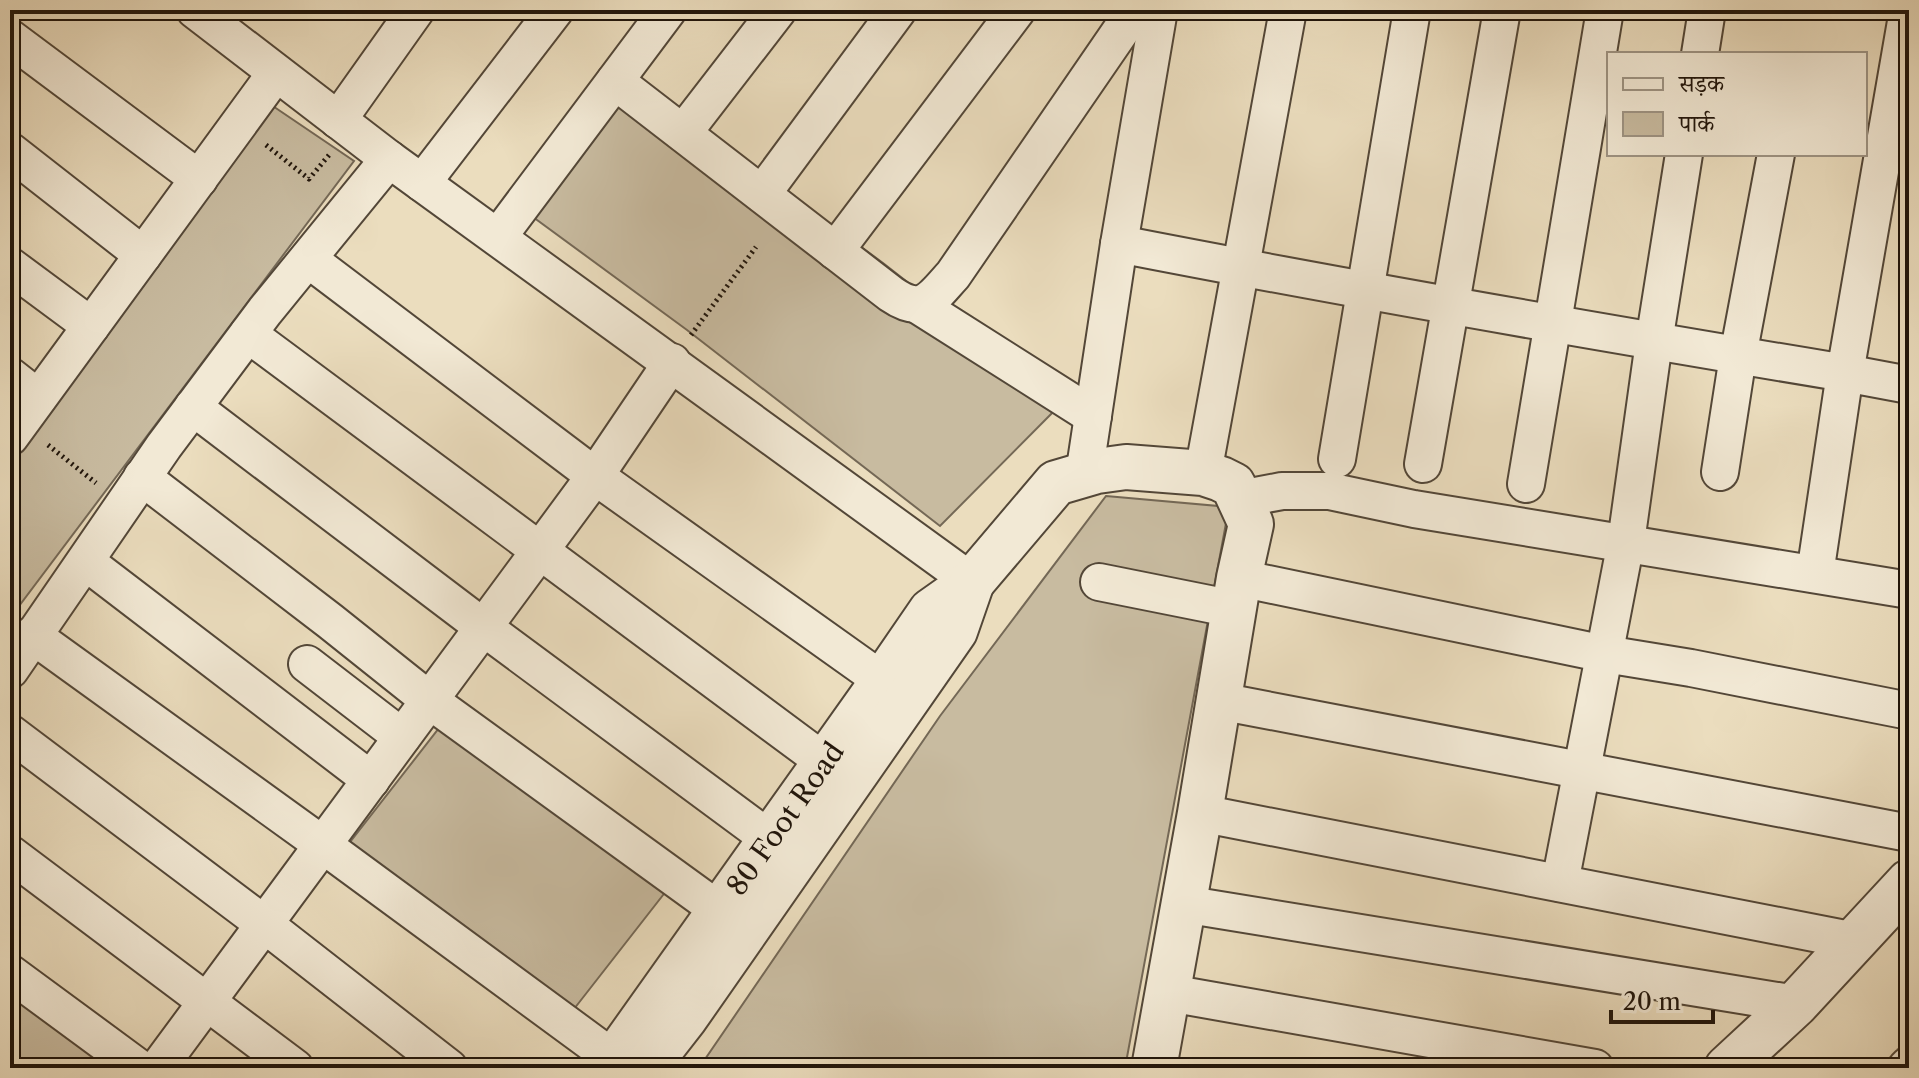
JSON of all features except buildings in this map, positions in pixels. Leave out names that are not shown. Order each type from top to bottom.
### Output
[{"type":"street","points":[[195,10],[389,159],[972,582]]},
{"type":"street","points":[[338,120],[416,10]]},
{"type":"street","points":[[422,183],[555,10]]},
{"type":"street","points":[[498,237],[668,10]]},
{"type":"street","points":[[683,133],[778,10]]},
{"type":"street","points":[[762,194],[898,10]]},
{"type":"street","points":[[835,251],[1017,10]]},
{"type":"street","points":[[918,305],[933,298],[953,275],[1135,10]]},
{"type":"street","points":[[1070,479],[1093,416],[1159,10]]},
{"type":"street","points":[[1203,473],[1288,10]]},
{"type":"street","points":[[1337,459],[1412,10]]},
{"type":"street","points":[[1423,464],[1502,10]]},
{"type":"street","points":[[1526,484],[1605,10]]},
{"type":"street","points":[[1700,52],[1707,10]]},
{"type":"street","points":[[1815,574],[1845,373],[1908,10]]},
{"type":"street","points":[[10,38],[199,179]]},
{"type":"street","points":[[26,438],[38,398],[276,73]]},
{"type":"street","points":[[615,81],[905,303],[918,305],[1093,416]]},
{"type":"street","points":[[10,151],[143,255]]},
{"type":"street","points":[[1560,883],[1626,542],[1684,156]]},
{"type":"street","points":[[1720,472],[1776,156]]},
{"type":"street","points":[[10,670],[193,407],[389,159]]},
{"type":"street","points":[[1119,244],[1451,306],[1909,385]]},
{"type":"street","points":[[308,259],[595,476],[883,681]]},
{"type":"street","points":[[10,266],[91,326]]},
{"type":"street","points":[[248,334],[826,763]]},
{"type":"street","points":[[158,1068],[595,476],[672,362]]},
{"type":"street","points":[[10,376],[38,398]]},
{"type":"street","points":[[193,407],[771,840]]},
{"type":"street","points":[[1070,479],[1126,467],[1203,473],[1233,485],[1251,524],[1154,1068]]},
{"type":"street","points":[[142,477],[429,700],[720,911]]},
{"type":"street","name":"80 Foot Road","points":[[672,1008],[720,911],[931,611],[972,582],[1070,479]]},
{"type":"street","points":[[1240,499],[1282,491],[1329,491],[1414,509],[1909,590]]},
{"type":"street","points":[[86,562],[371,780]]},
{"type":"street","name":"80 Foot Road","points":[[623,1065],[672,1008],[955,631],[972,582]]},
{"type":"street","points":[[1099,582],[1237,594],[1691,668],[1909,711]]},
{"type":"street","points":[[275,707],[335,625]]},
{"type":"street","points":[[32,635],[623,1065]]},
{"type":"street","points":[[307,664],[402,737]]},
{"type":"street","points":[[1219,701],[1909,833]]},
{"type":"street","points":[[10,733],[449,1068]]},
{"type":"street","points":[[1200,813],[1855,941]]},
{"type":"street","points":[[10,854],[295,1068]]},
{"type":"street","points":[[1727,1068],[1796,1004],[1909,882]]},
{"type":"street","points":[[1183,904],[1796,1004]]},
{"type":"street","points":[[10,973],[139,1068]]},
{"type":"street","points":[[1169,993],[1595,1068]]},
{"type":"path","points":[[262,143],[309,179]]},
{"type":"path","points":[[672,362],[756,247]]},
{"type":"path","points":[[26,438],[98,485]]},
{"type":"green space","points":[[630,77],[883,263],[1062,403],[940,526],[687,330],[533,217]]},
{"type":"green space","points":[[258,96],[354,161],[10,618],[10,440]]},
{"type":"green space","points":[[1106,496],[1229,507],[1125,1068],[699,1068],[940,716]]},
{"type":"green space","points":[[457,705],[681,872],[574,1009],[347,846]]},
{"type":"green space","points":[[10,959],[126,1068],[10,1068]]}]
